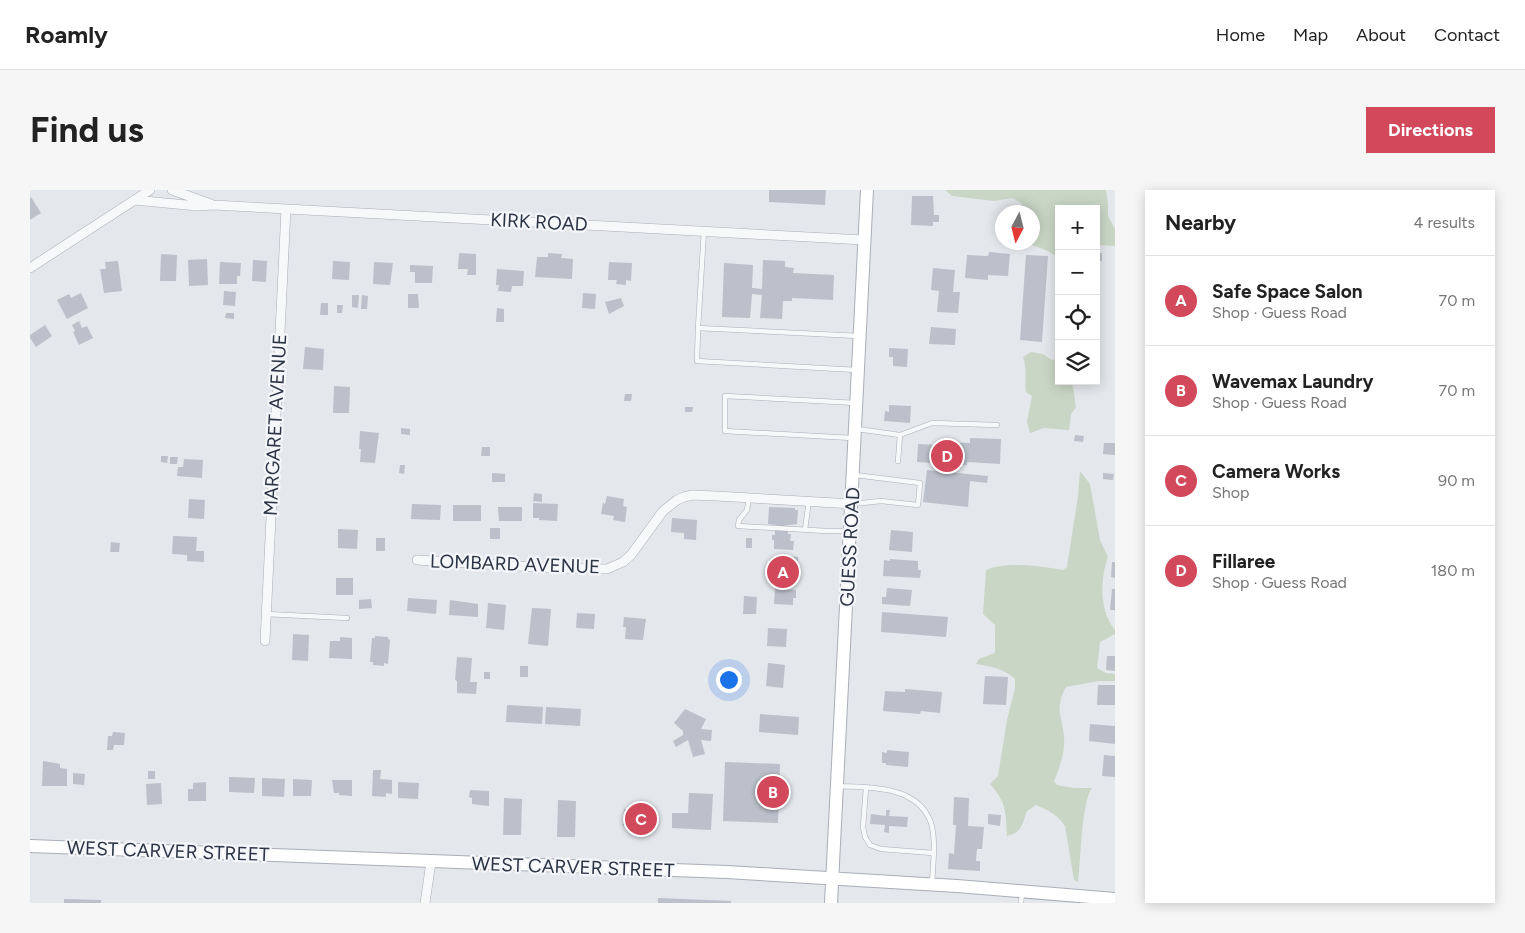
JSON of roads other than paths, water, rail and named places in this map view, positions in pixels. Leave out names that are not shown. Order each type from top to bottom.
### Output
[{"type":"main road","name":"GUESS ROAD","points":[[831,903],[867,190]]},
{"type":"main road","name":"WEST CARVER STREET","points":[[30,846],[680,870],[932,885],[1021,897],[1115,899]]},
{"type":"street","points":[[30,268],[150,190]]},
{"type":"street","name":"KIRK ROAD","points":[[172,190],[214,205]]},
{"type":"street","name":"KIRK ROAD","points":[[134,200],[198,206],[214,205],[864,240]]},
{"type":"street","name":"MARGARET AVENUE","points":[[265,641],[286,209]]},
{"type":"street","name":"LOMBARD AVENUE","points":[[416,560],[550,568],[607,569],[623,562],[631,555],[663,511],[677,500],[693,495],[852,504]]},
{"type":"street","points":[[425,903],[431,862]]},
{"type":"lane","points":[[704,231],[697,361],[858,370]]},
{"type":"lane","points":[[698,328],[860,336]]},
{"type":"lane","points":[[857,403],[725,396],[725,431],[900,435],[932,423],[997,425]]},
{"type":"lane","points":[[898,461],[900,435]]},
{"type":"lane","points":[[852,504],[881,501],[918,505],[920,483],[854,475]]},
{"type":"lane","points":[[750,498],[748,510],[739,520],[738,526],[851,531]]},
{"type":"lane","points":[[806,529],[809,501]]},
{"type":"lane","points":[[266,614],[347,618]]},
{"type":"lane","points":[[837,786],[896,792],[911,799],[923,809],[930,819],[933,832],[932,885]]},
{"type":"lane","points":[[866,788],[864,827],[865,837],[870,844],[881,849],[933,853]]},
{"type":"place","name":"Fillaree","points":[[947,456]]},
{"type":"place","name":"Safe Space Salon","points":[[783,572]]},
{"type":"place","name":"Wavemax Laundry","points":[[773,792]]},
{"type":"place","name":"Camera Works","points":[[641,819]]}]
